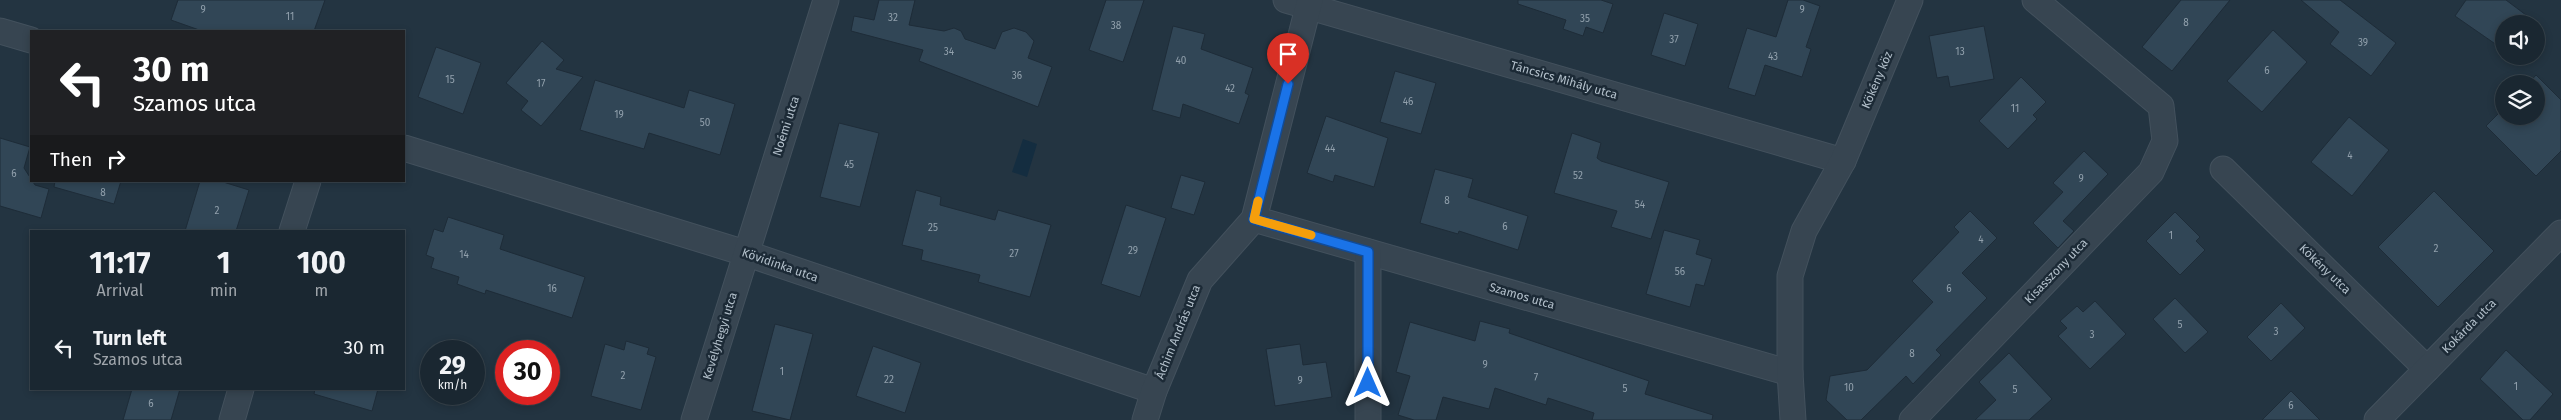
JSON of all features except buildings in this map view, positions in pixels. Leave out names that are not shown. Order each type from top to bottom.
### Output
[{"type":"street","name":"Noémi utca","points":[[745,253],[826,0]]},
{"type":"street","name":"Kökény köz","points":[[1793,420],[1790,373],[1790,276],[1804,231],[1843,161],[1910,0]]},
{"type":"street","name":"Kisasszony utca","points":[[1912,420],[2151,172],[2166,141],[2161,106],[2035,0]]},
{"type":"street","name":"Táncsics Mihály utca","points":[[1301,2],[1843,161]]},
{"type":"street","name":"Áchim András utca","points":[[1145,420],[1154,391],[1200,280],[1254,219],[1301,2]]},
{"type":"street","points":[[0,31],[30,40]]},
{"type":"street","name":"Kövidinka utca","points":[[405,148],[745,253],[1154,391]]},
{"type":"street","name":"Kökény utca","points":[[2222,169],[2427,369]]},
{"type":"street","points":[[292,230],[308,182]]},
{"type":"street","name":"Szamos utca","points":[[1254,219],[1790,373]]},
{"type":"street","name":"Kokárda utca","points":[[2377,420],[2561,233]]},
{"type":"street","points":[[1368,252],[1368,420]]},
{"type":"street","name":"Kevélyhegyi utca","points":[[694,420],[745,253]]},
{"type":"street","points":[[232,420],[242,390]]},
{"type":"water","points":[[1023,139],[1037,144],[1027,177],[1012,172]]},
{"type":"slow traffic","points":[[1258,201],[1254,219],[1311,235]]},
{"type":"route","points":[[1288,84],[1254,219],[1368,252],[1368,383]]}]
